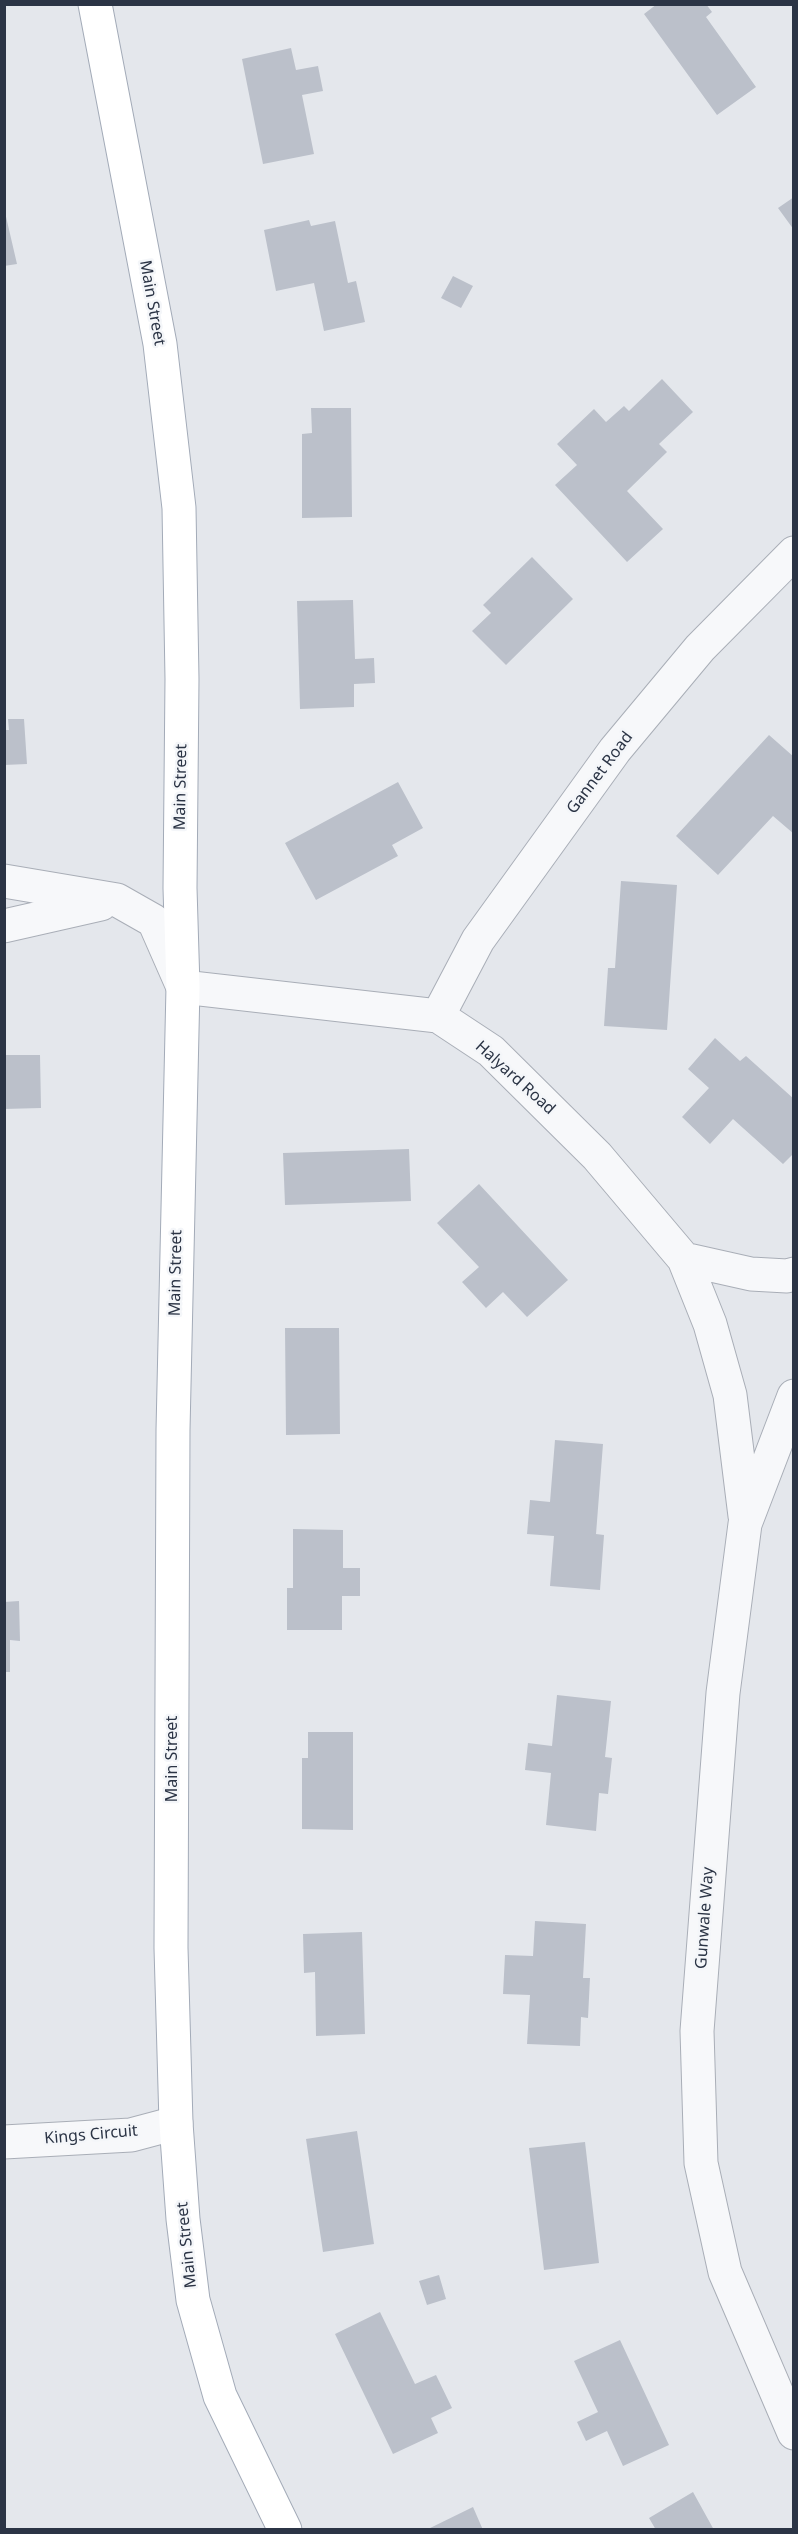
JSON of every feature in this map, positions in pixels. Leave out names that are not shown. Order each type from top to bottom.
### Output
[{"type":"main road","name":"Main Street","points":[[94,4],[160,344],[180,508],[182,679],[180,888],[183,987],[173,1430],[171,1948],[176,2123],[183,2219],[193,2300],[220,2396],[285,2529]]},
{"type":"street","name":"Gannet Road","points":[[438,1016],[478,940],[615,750],[700,648],[794,553]]},
{"type":"street","points":[[4,881],[117,900],[154,921],[183,987]]},
{"type":"street","points":[[4,926],[117,900]]},
{"type":"street","name":"Halyard Road","points":[[183,987],[438,1016],[491,1051],[597,1156],[684,1259],[710,1324],[730,1395],[746,1524]]},
{"type":"street","points":[[684,1259],[751,1274],[787,1276],[794,1274]]},
{"type":"street","name":"Gunwale Way","points":[[794,1396],[746,1524],[723,1694],[698,2031],[701,2163],[725,2272],[794,2433]]},
{"type":"street","name":"Kings Circuit","points":[[4,2142],[131,2135],[176,2123]]},
{"type":"building","points":[[657,4],[706,4],[712,12],[706,17],[756,87],[717,115],[644,14]]},
{"type":"building","points":[[291,48],[296,70],[318,66],[323,91],[302,95],[314,154],[263,164],[242,59]]},
{"type":"building","points":[[794,197],[794,230],[778,208]]},
{"type":"building","points":[[4,208],[17,264],[4,266]]},
{"type":"building","points":[[309,220],[311,226],[335,221],[348,283],[356,281],[365,322],[324,331],[314,283],[276,291],[264,230]]},
{"type":"building","points":[[453,276],[473,286],[461,308],[441,298]]},
{"type":"building","points":[[662,379],[693,412],[659,444],[667,452],[627,491],[663,529],[627,562],[555,485],[577,465],[557,444],[594,409],[606,422],[624,406],[629,411]]},
{"type":"building","points":[[311,408],[351,408],[352,517],[302,518],[302,434],[312,433]]},
{"type":"building","points":[[532,557],[573,599],[506,665],[472,631],[491,613],[483,605]]},
{"type":"building","points":[[353,600],[355,659],[374,658],[375,683],[354,684],[354,707],[300,709],[297,601]]},
{"type":"building","points":[[8,719],[24,719],[27,764],[4,765],[4,730],[9,730]]},
{"type":"building","points":[[769,735],[794,757],[794,834],[773,816],[718,875],[676,836]]},
{"type":"building","points":[[398,782],[423,828],[392,845],[398,856],[316,900],[285,843]]},
{"type":"building","points":[[621,881],[677,885],[667,1030],[604,1026],[608,968],[615,968]]},
{"type":"building","points":[[715,1038],[740,1061],[746,1056],[794,1099],[794,1153],[783,1164],[733,1119],[710,1144],[682,1117],[709,1088],[688,1069]]},
{"type":"building","points":[[4,1055],[40,1055],[41,1108],[4,1109]]},
{"type":"building","points":[[409,1149],[411,1201],[285,1205],[283,1153]]},
{"type":"building","points":[[479,1184],[568,1280],[527,1317],[503,1292],[486,1308],[462,1282],[479,1267],[437,1223]]},
{"type":"building","points":[[285,1328],[339,1328],[340,1434],[286,1435]]},
{"type":"building","points":[[555,1440],[603,1444],[596,1534],[604,1535],[600,1590],[550,1586],[554,1536],[527,1534],[530,1500],[550,1502]]},
{"type":"building","points":[[293,1529],[343,1530],[343,1568],[360,1568],[360,1596],[342,1596],[342,1630],[287,1630],[287,1588],[293,1588]]},
{"type":"building","points":[[19,1601],[20,1641],[10,1640],[10,1672],[4,1672],[4,1602]]},
{"type":"building","points":[[557,1695],[611,1701],[605,1757],[612,1758],[608,1794],[599,1793],[596,1831],[546,1825],[551,1773],[525,1770],[528,1743],[552,1746]]},
{"type":"building","points":[[308,1732],[353,1732],[353,1830],[302,1829],[302,1758],[308,1758]]},
{"type":"building","points":[[535,1921],[586,1924],[583,1978],[590,1978],[588,2018],[581,2017],[580,2046],[527,2044],[530,1995],[503,1994],[505,1955],[533,1956]]},
{"type":"building","points":[[362,1932],[365,2034],[316,2036],[315,1972],[304,1973],[303,1934]]},
{"type":"building","points":[[357,2131],[374,2244],[323,2252],[306,2139]]},
{"type":"building","points":[[585,2142],[599,2263],[544,2270],[529,2148]]},
{"type":"building","points":[[439,2275],[446,2299],[427,2305],[419,2281]]},
{"type":"building","points":[[380,2312],[415,2384],[436,2375],[452,2408],[431,2418],[438,2433],[393,2454],[335,2334]]},
{"type":"building","points":[[620,2340],[669,2445],[623,2466],[607,2431],[586,2441],[577,2422],[598,2412],[574,2361]]},
{"type":"building","points":[[693,2492],[714,2530],[656,2530],[649,2518]]},
{"type":"building","points":[[473,2507],[483,2530],[426,2530]]}]
